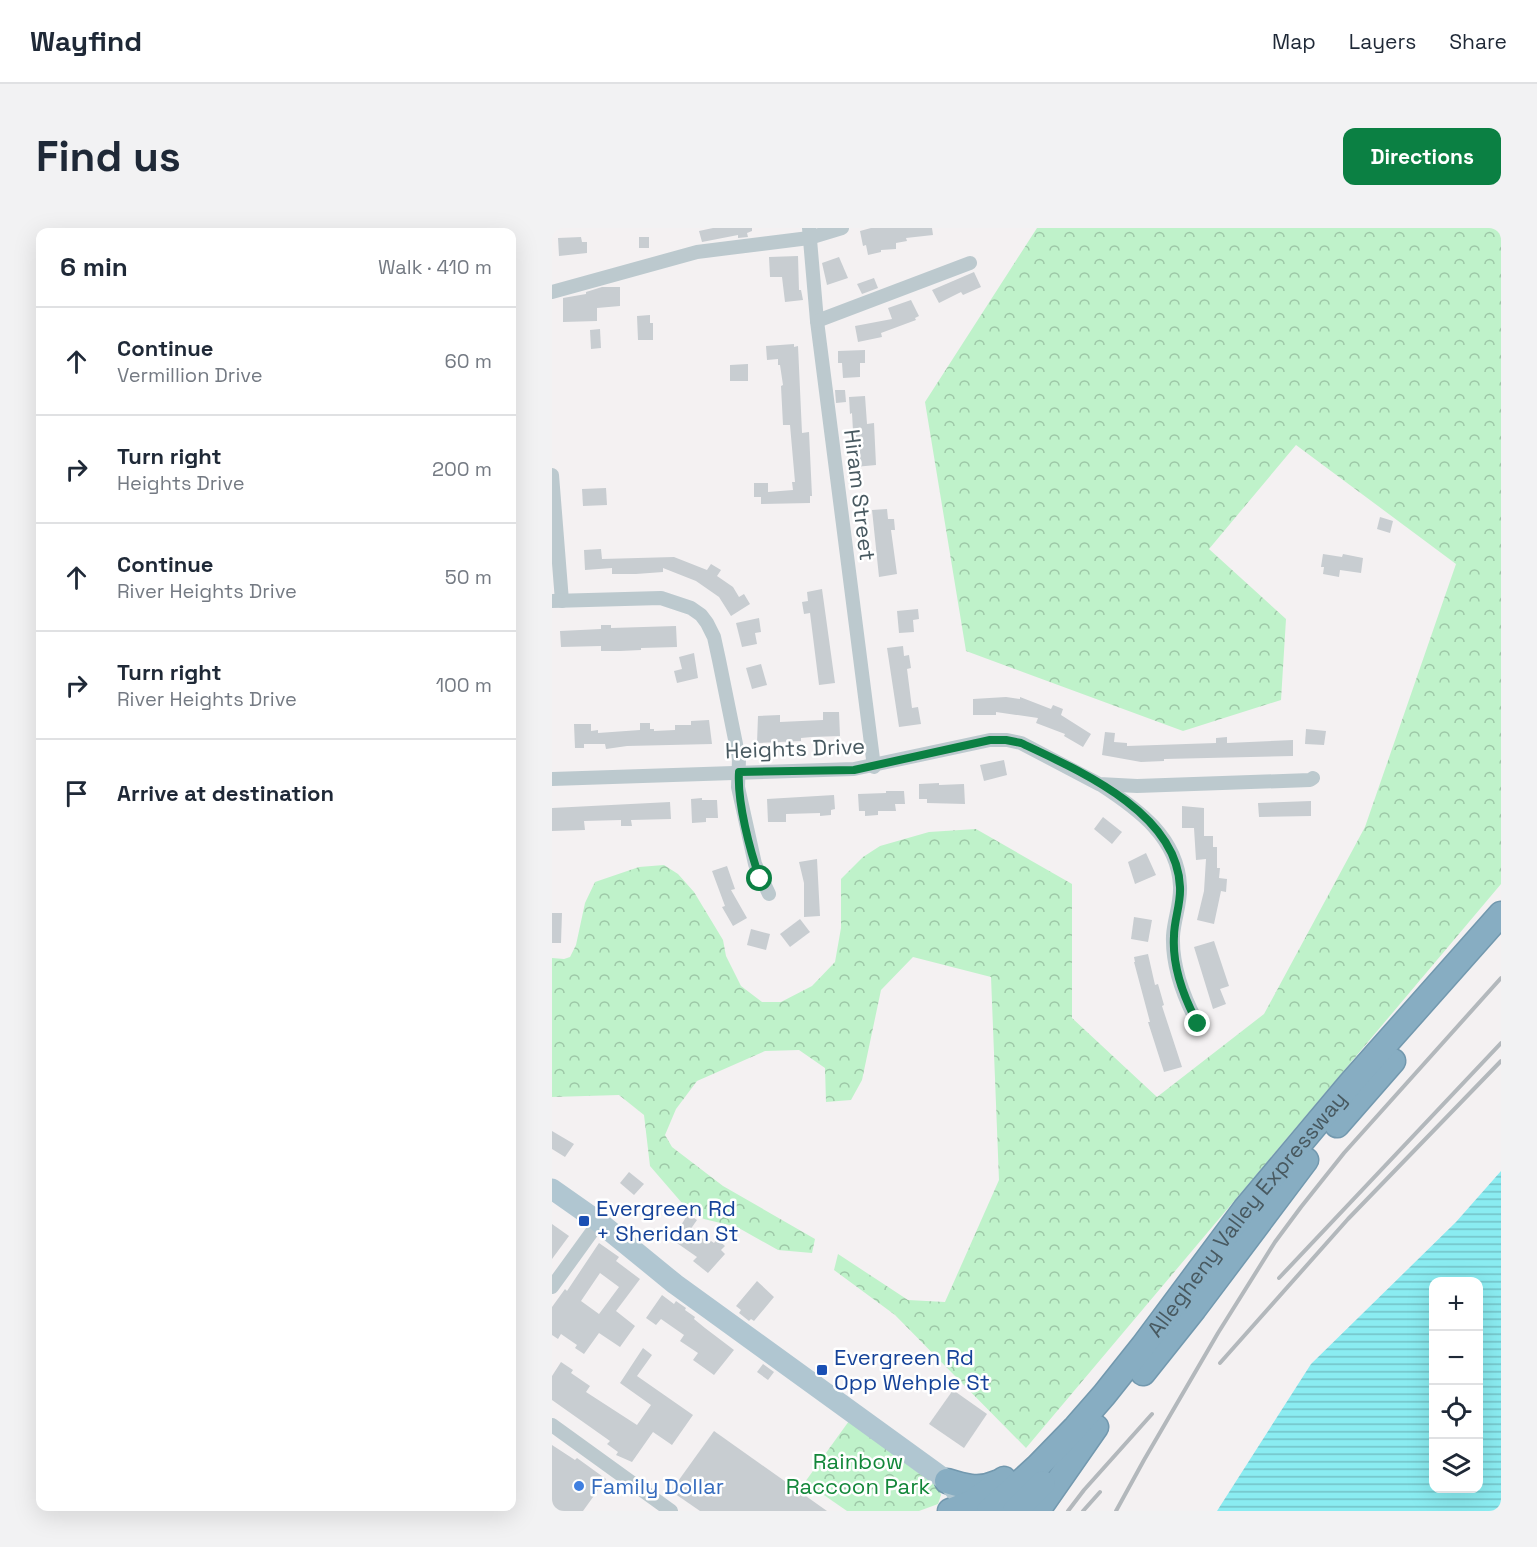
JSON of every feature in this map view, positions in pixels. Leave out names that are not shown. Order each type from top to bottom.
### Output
[{"type":"highway","name":"Allegheny Valley Expressway","points":[[989,1511],[1038,1466],[1104,1395],[1245,1209],[1350,1084],[1501,914]]},
{"type":"highway","name":"Allegheny Valley Expressway","points":[[1015,1511],[1096,1426],[1194,1309],[1305,1162],[1501,937]]},
{"type":"highway","points":[[953,1510],[972,1502],[1004,1480],[1046,1440],[1196,1260],[1245,1209]]},
{"type":"highway","points":[[1035,1511],[1044,1503],[1096,1426]]},
{"type":"highway","points":[[947,1480],[970,1487],[988,1486],[1004,1480]]},
{"type":"main road","points":[[552,1189],[599,1222],[684,1291],[947,1480],[956,1489],[959,1498],[953,1510]]},
{"type":"street","points":[[552,292],[697,252],[842,228]]},
{"type":"street","name":"Hiram Street","points":[[809,233],[817,321],[874,766]]},
{"type":"street","points":[[817,321],[970,263]]},
{"type":"street","points":[[552,475],[557,601],[661,598],[691,608],[701,615],[714,638],[739,759],[738,787],[755,864],[769,894]]},
{"type":"street","name":"Heights Drive","points":[[552,779],[854,770],[981,742],[1006,740],[1021,743],[1099,783],[1137,786],[1310,780],[1313,777]]},
{"type":"street","points":[[1099,783],[1124,800],[1156,829],[1167,843],[1175,861],[1180,884],[1180,904],[1173,935],[1174,952],[1188,1005],[1198,1024]]},
{"type":"street","points":[[552,1287],[599,1222]]},
{"type":"street","points":[[552,1425],[671,1511]]},
{"type":"green space","points":[[1037,228],[1501,228],[1501,884],[1026,1448],[895,1315],[834,1270],[838,1254],[908,1300],[945,1302],[999,1180],[991,977],[913,957],[881,990],[862,1080],[851,1100],[826,1102],[825,1068],[799,1050],[765,1051],[697,1081],[676,1109],[665,1135],[672,1147],[723,1186],[815,1239],[812,1253],[778,1250],[737,1227],[704,1219],[688,1210],[650,1166],[644,1115],[619,1095],[552,1097],[552,958],[570,957],[576,945],[585,903],[595,882],[639,867],[664,865],[678,874],[694,892],[723,940],[726,956],[741,986],[762,1002],[781,1002],[812,986],[835,962],[841,928],[841,879],[863,857],[880,846],[929,832],[976,829],[1072,884],[1072,1018],[1157,1097],[1264,1014],[1365,827],[1456,564],[1296,445],[1209,549],[1286,619],[1281,700],[1183,731],[966,651],[925,402]]},
{"type":"green space","name":"Rainbow Raccoon Park","points":[[849,1421],[939,1488],[941,1495],[938,1504],[919,1511],[847,1511],[805,1482]]},
{"type":"water","points":[[1501,1171],[1501,1511],[1217,1511],[1311,1364],[1456,1222]]},
{"type":"building","points":[[713,228],[752,228],[752,231],[747,233],[748,237],[738,238],[738,235],[702,242],[699,231]]},
{"type":"building","points":[[871,228],[932,228],[933,235],[906,238],[907,241],[896,243],[896,249],[881,250],[881,252],[868,255],[866,245],[863,246],[860,231]]},
{"type":"building","points":[[581,237],[582,242],[587,242],[587,253],[559,256],[558,238]]},
{"type":"building","points":[[639,237],[649,237],[649,248],[639,248]]},
{"type":"building","points":[[798,256],[799,290],[801,290],[803,300],[785,302],[782,277],[770,277],[769,257]]},
{"type":"building","points":[[839,257],[848,278],[827,285],[822,263]]},
{"type":"building","points":[[974,272],[981,287],[963,295],[961,292],[939,303],[932,290]]},
{"type":"building","points":[[874,278],[878,288],[862,294],[857,284]]},
{"type":"building","points":[[602,287],[620,287],[620,306],[597,308],[597,321],[563,322],[563,298],[586,294],[586,292]]},
{"type":"building","points":[[911,300],[919,316],[915,318],[916,320],[881,333],[882,337],[858,342],[855,326],[892,319],[888,308]]},
{"type":"building","points":[[650,315],[650,323],[653,323],[653,340],[638,340],[637,316]]},
{"type":"building","points":[[600,329],[601,348],[591,349],[590,330]]},
{"type":"building","points":[[794,344],[794,347],[798,346],[802,433],[809,432],[812,496],[810,496],[810,503],[761,504],[761,497],[754,497],[754,483],[768,483],[768,492],[793,490],[792,482],[795,482],[790,425],[783,425],[781,386],[783,385],[780,365],[778,365],[778,359],[767,360],[766,346]]},
{"type":"building","points":[[865,350],[865,363],[860,363],[860,377],[843,378],[842,363],[838,363],[838,351]]},
{"type":"building","points":[[748,364],[748,381],[730,381],[730,365]]},
{"type":"building","points":[[835,390],[845,390],[846,402],[836,403]]},
{"type":"building","points":[[865,396],[867,424],[874,423],[876,465],[855,467],[849,397]]},
{"type":"building","points":[[606,488],[607,505],[583,506],[582,489]]},
{"type":"building","points":[[887,509],[888,519],[894,519],[895,530],[891,530],[897,574],[879,577],[872,510]]},
{"type":"building","points":[[1380,517],[1393,521],[1390,533],[1377,529]]},
{"type":"building","points":[[601,549],[602,559],[674,557],[707,570],[711,564],[721,570],[717,576],[733,587],[739,597],[744,594],[750,604],[731,616],[719,597],[696,581],[663,568],[663,572],[636,574],[612,574],[612,568],[585,570],[584,550]]},
{"type":"building","points":[[1323,554],[1342,557],[1343,554],[1363,558],[1361,573],[1340,570],[1339,577],[1323,574],[1324,567],[1321,567]]},
{"type":"building","points":[[822,589],[835,683],[819,685],[810,613],[804,614],[802,602],[808,601],[807,592]]},
{"type":"building","points":[[918,609],[919,619],[913,620],[914,632],[899,633],[897,611]]},
{"type":"building","points":[[759,618],[761,632],[755,633],[757,644],[742,647],[736,623]]},
{"type":"building","points":[[601,625],[611,625],[611,628],[676,626],[677,647],[601,651],[601,646],[561,647],[560,631],[601,629]]},
{"type":"building","points":[[903,646],[904,656],[909,655],[911,668],[907,669],[912,708],[918,707],[921,724],[899,727],[887,648]]},
{"type":"building","points":[[694,653],[698,678],[677,683],[674,671],[682,669],[679,657]]},
{"type":"building","points":[[761,664],[767,685],[752,689],[746,668]]},
{"type":"building","points":[[1006,697],[1020,699],[1020,697],[1051,709],[1053,705],[1063,709],[1061,715],[1091,734],[1083,747],[1064,736],[1065,734],[1036,723],[1038,718],[996,712],[996,715],[973,715],[973,699]]},
{"type":"building","points":[[823,712],[839,712],[840,736],[757,743],[758,716],[780,715],[780,722],[823,720]]},
{"type":"building","points":[[709,720],[712,744],[627,746],[606,749],[605,744],[584,744],[584,748],[575,748],[574,724],[591,724],[591,731],[598,730],[598,733],[640,730],[640,723],[650,723],[650,729],[654,731],[675,730],[675,725],[691,725],[691,721]]},
{"type":"building","points":[[1306,729],[1326,731],[1324,745],[1305,744]]},
{"type":"building","points":[[1105,732],[1115,733],[1114,742],[1127,743],[1127,746],[1216,743],[1216,738],[1227,737],[1227,743],[1293,740],[1293,756],[1164,759],[1164,761],[1141,762],[1102,755]]},
{"type":"building","points":[[1004,760],[1007,775],[984,781],[980,765]]},
{"type":"building","points":[[939,783],[939,785],[964,784],[965,804],[927,803],[927,799],[919,799],[919,784]]},
{"type":"building","points":[[886,791],[904,791],[905,804],[895,804],[896,811],[878,811],[878,815],[865,816],[865,811],[859,811],[858,794],[886,793]]},
{"type":"building","points":[[834,795],[835,809],[831,810],[831,815],[786,814],[786,822],[768,822],[767,799]]},
{"type":"building","points":[[702,798],[702,800],[717,800],[718,818],[706,818],[706,822],[692,823],[691,799]]},
{"type":"building","points":[[1311,801],[1311,816],[1259,817],[1258,803]]},
{"type":"building","points":[[670,802],[671,819],[631,820],[632,826],[621,826],[621,820],[584,821],[585,830],[552,831],[552,808]]},
{"type":"building","points":[[1182,806],[1204,808],[1204,836],[1213,836],[1213,847],[1217,847],[1217,868],[1220,868],[1219,878],[1227,879],[1226,892],[1221,891],[1214,924],[1197,920],[1204,891],[1206,859],[1196,860],[1194,828],[1182,828]]},
{"type":"building","points":[[1103,817],[1122,832],[1112,844],[1094,829]]},
{"type":"building","points":[[1146,853],[1156,875],[1135,884],[1128,862]]},
{"type":"building","points":[[817,859],[820,916],[804,917],[804,883],[799,862]]},
{"type":"building","points":[[727,866],[735,889],[731,890],[747,918],[733,926],[722,907],[725,906],[712,871]]},
{"type":"building","points":[[552,913],[562,913],[561,943],[552,943]]},
{"type":"building","points":[[1134,917],[1152,920],[1148,942],[1131,939]]},
{"type":"building","points":[[800,919],[810,932],[790,947],[780,934]]},
{"type":"building","points":[[751,929],[770,934],[766,950],[747,945]]},
{"type":"building","points":[[1214,941],[1229,986],[1220,989],[1226,1004],[1213,1009],[1194,947]]},
{"type":"building","points":[[1148,954],[1155,985],[1158,984],[1164,1005],[1162,1006],[1182,1067],[1164,1072],[1148,1022],[1150,1022],[1134,962],[1134,957]]},
{"type":"building","points":[[552,1131],[574,1144],[565,1157],[552,1149]]},
{"type":"building","points":[[629,1172],[644,1184],[634,1195],[620,1183]]},
{"type":"building","points":[[688,1214],[697,1220],[690,1230],[709,1243],[711,1241],[714,1243],[717,1239],[725,1246],[721,1250],[725,1254],[708,1273],[693,1261],[697,1257],[674,1241],[681,1232],[678,1230]]},
{"type":"building","points":[[552,1224],[569,1236],[552,1259]]},
{"type":"building","points":[[599,1243],[619,1257],[616,1261],[640,1279],[616,1311],[635,1326],[620,1347],[599,1333],[584,1354],[575,1348],[577,1345],[561,1334],[558,1339],[552,1335],[552,1307],[565,1289],[567,1291]],"holes":[[[600,1273],[619,1287],[599,1314],[581,1301]]]},
{"type":"building","points":[[757,1281],[774,1297],[754,1321],[751,1319],[749,1321],[739,1313],[741,1310],[736,1306]]},
{"type":"building","points":[[662,1295],[674,1304],[676,1301],[686,1308],[685,1310],[695,1317],[694,1319],[734,1350],[714,1375],[693,1360],[698,1353],[680,1341],[684,1335],[661,1319],[656,1325],[646,1318]]},
{"type":"building","points":[[643,1348],[652,1355],[637,1376],[693,1415],[672,1445],[653,1432],[632,1462],[616,1455],[618,1452],[607,1444],[610,1441],[552,1400],[552,1376],[561,1362],[573,1370],[571,1373],[590,1386],[586,1392],[637,1425],[651,1405],[620,1383]]},
{"type":"building","points":[[763,1364],[774,1372],[768,1380],[757,1372]]},
{"type":"building","points":[[953,1390],[987,1414],[964,1448],[929,1424]]},
{"type":"building","points":[[714,1431],[827,1511],[700,1511],[671,1491]]},
{"type":"building","name":"Family Dollar","points":[[552,1445],[575,1460],[577,1458],[606,1479],[583,1511],[552,1511]]},
{"type":"railway","points":[[1116,1511],[1218,1333],[1275,1242],[1344,1153],[1501,978]]},
{"type":"railway","points":[[1279,1278],[1501,1043]]},
{"type":"railway","points":[[1220,1363],[1348,1219],[1501,1061]]},
{"type":"railway","points":[[1068,1511],[1152,1414]]},
{"type":"railway","points":[[1083,1511],[1100,1492]]},
{"type":"place","name":"Evergreen Rd + Sheridan St","points":[[584,1221]]},
{"type":"place","name":"Evergreen Rd Opp Wehple St","points":[[822,1370]]},
{"type":"place","name":"Family Dollar","points":[[579,1486]]},
{"type":"route","points":[[760,879],[738,787],[739,772],[854,770],[990,740],[1021,743],[1099,783],[1124,800],[1141,814],[1167,843],[1175,861],[1180,884],[1180,904],[1173,935],[1174,952],[1188,1005],[1198,1024]]}]
